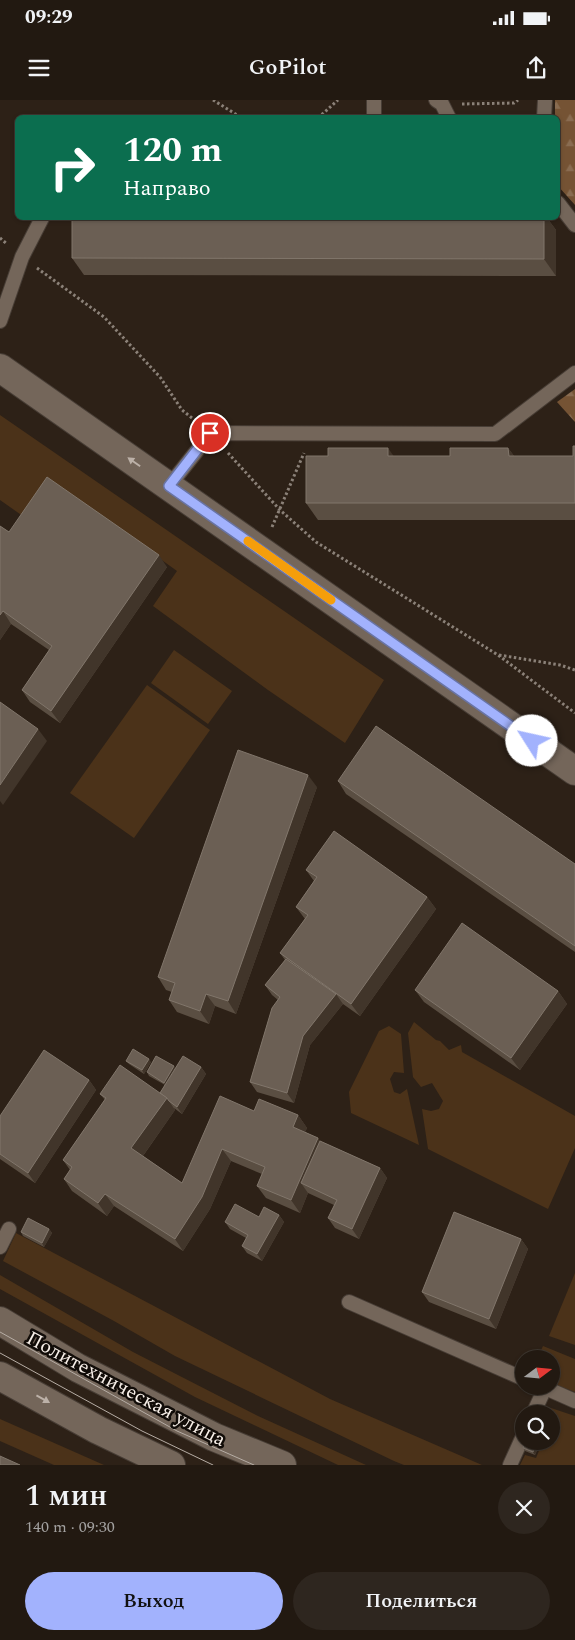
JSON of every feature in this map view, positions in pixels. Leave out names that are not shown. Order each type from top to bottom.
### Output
[{"type":"main road","points":[[0,368],[575,771]]},
{"type":"main road","name":"Политехническая улица","points":[[0,1321],[78,1368],[214,1437],[282,1465]]},
{"type":"main road","points":[[0,1376],[98,1430],[171,1465]]},
{"type":"lane","points":[[374,100],[374,115]]},
{"type":"lane","points":[[544,115],[545,100]]},
{"type":"lane","points":[[439,102],[447,115]]},
{"type":"lane","points":[[560,206],[575,225]]},
{"type":"lane","points":[[0,321],[22,257],[41,220]]},
{"type":"lane","points":[[169,486],[210,433],[495,434],[575,372]]},
{"type":"lane","points":[[0,1247],[9,1229]]},
{"type":"lane","points":[[349,1302],[515,1375]]},
{"type":"lane","points":[[560,1394],[575,1401]]},
{"type":"lane","points":[[510,1465],[517,1450]]},
{"type":"path","points":[[212,100],[237,115]]},
{"type":"path","points":[[321,115],[338,100]]},
{"type":"path","points":[[439,102],[514,104],[518,100]]},
{"type":"path","points":[[22,257],[104,317],[160,377],[182,410],[210,433],[280,510],[316,542],[498,655],[575,713]]},
{"type":"path","points":[[272,528],[312,434]]},
{"type":"path","points":[[498,655],[560,665],[575,670]]},
{"type":"shaded area","points":[[0,415],[384,680],[345,743],[268,690],[153,606],[177,571],[55,483],[27,519],[0,500]]},
{"type":"shaded area","points":[[174,650],[232,691],[208,724],[151,683]]},
{"type":"shaded area","points":[[147,685],[210,730],[134,838],[70,793]]},
{"type":"shaded area","points":[[414,1022],[449,1050],[461,1045],[462,1052],[575,1116],[575,1148],[548,1209],[428,1149],[422,1109],[431,1111],[439,1109],[443,1101],[432,1083],[421,1087],[413,1077],[408,1033]]},
{"type":"shaded area","points":[[389,1026],[401,1034],[404,1073],[394,1072],[390,1079],[394,1092],[400,1094],[407,1089],[419,1145],[351,1113],[349,1092],[379,1031]]},
{"type":"shaded area","points":[[16,1233],[330,1399],[482,1465],[404,1465],[175,1356],[3,1261]]},
{"type":"shaded area","points":[[575,1273],[575,1345],[549,1336]]},
{"type":"shaded area","points":[[0,1275],[133,1352],[258,1416],[366,1465],[338,1465],[195,1397],[0,1289]]},
{"type":"shaded area","points":[[543,1346],[553,1350],[541,1350]]},
{"type":"shaded area","points":[[560,1353],[575,1359],[575,1392],[560,1386]]},
{"type":"shaded area","points":[[560,1411],[575,1416],[575,1465],[520,1465],[525,1455],[536,1458],[539,1450],[560,1450]]},
{"type":"shaded area","points":[[0,1419],[104,1465],[54,1465],[0,1441]]},
{"type":"green space","points":[[555,100],[575,100],[575,205],[560,188],[560,115],[555,115]]},
{"type":"green space","points":[[575,389],[575,422],[557,402]]},
{"type":"building","points":[[72,220],[544,220],[544,259],[72,258]]},
{"type":"building","points":[[573,446],[575,446],[575,503],[306,503],[306,456],[328,456],[328,448],[388,448],[388,456],[450,456],[450,448],[508,448],[509,456],[573,456]]},
{"type":"building","points":[[47,477],[159,555],[51,711],[22,690],[52,646],[3,611],[0,615],[0,526],[9,532]]},
{"type":"building","points":[[0,702],[38,729],[0,785]]},
{"type":"building","points":[[376,726],[575,864],[575,946],[338,781]]},
{"type":"building","points":[[238,750],[308,775],[228,1001],[206,994],[200,1011],[169,1000],[175,983],[158,977]]},
{"type":"building","points":[[334,831],[427,897],[351,1004],[280,953],[308,915],[296,907],[317,877],[306,870]]},
{"type":"building","points":[[462,923],[558,991],[511,1058],[415,990]]},
{"type":"building","points":[[286,959],[336,994],[303,1036],[287,1093],[250,1082],[272,1008],[280,997],[265,985]]},
{"type":"building","points":[[133,1049],[149,1059],[142,1070],[126,1061]]},
{"type":"building","points":[[44,1050],[89,1080],[28,1173],[0,1154],[0,1116]]},
{"type":"building","points":[[156,1056],[174,1066],[164,1083],[147,1072]]},
{"type":"building","points":[[183,1056],[201,1067],[177,1107],[160,1093]]},
{"type":"building","points":[[120,1065],[167,1098],[131,1148],[182,1183],[220,1096],[254,1111],[259,1099],[298,1115],[293,1127],[318,1138],[291,1200],[257,1186],[265,1167],[222,1149],[202,1197],[175,1239],[105,1194],[98,1203],[64,1179],[72,1167],[63,1160],[106,1098],[100,1094]]},
{"type":"building","points":[[320,1141],[380,1168],[352,1229],[328,1218],[337,1200],[301,1183]]},
{"type":"building","points":[[235,1204],[259,1217],[264,1207],[279,1215],[257,1254],[242,1246],[248,1235],[225,1222]]},
{"type":"building","points":[[454,1212],[521,1239],[489,1319],[422,1292]]},
{"type":"building","points":[[28,1218],[49,1229],[42,1243],[21,1232]]},
{"type":"building","points":[[0,1456],[20,1465],[0,1465]]},
{"type":"tram line","points":[[0,1332],[177,1431],[254,1465]]},
{"type":"tram line","points":[[0,1353],[142,1431],[213,1465]]},
{"type":"slow traffic","points":[[248,541],[331,600]]},
{"type":"route","points":[[210,433],[169,486],[532,741]]}]
